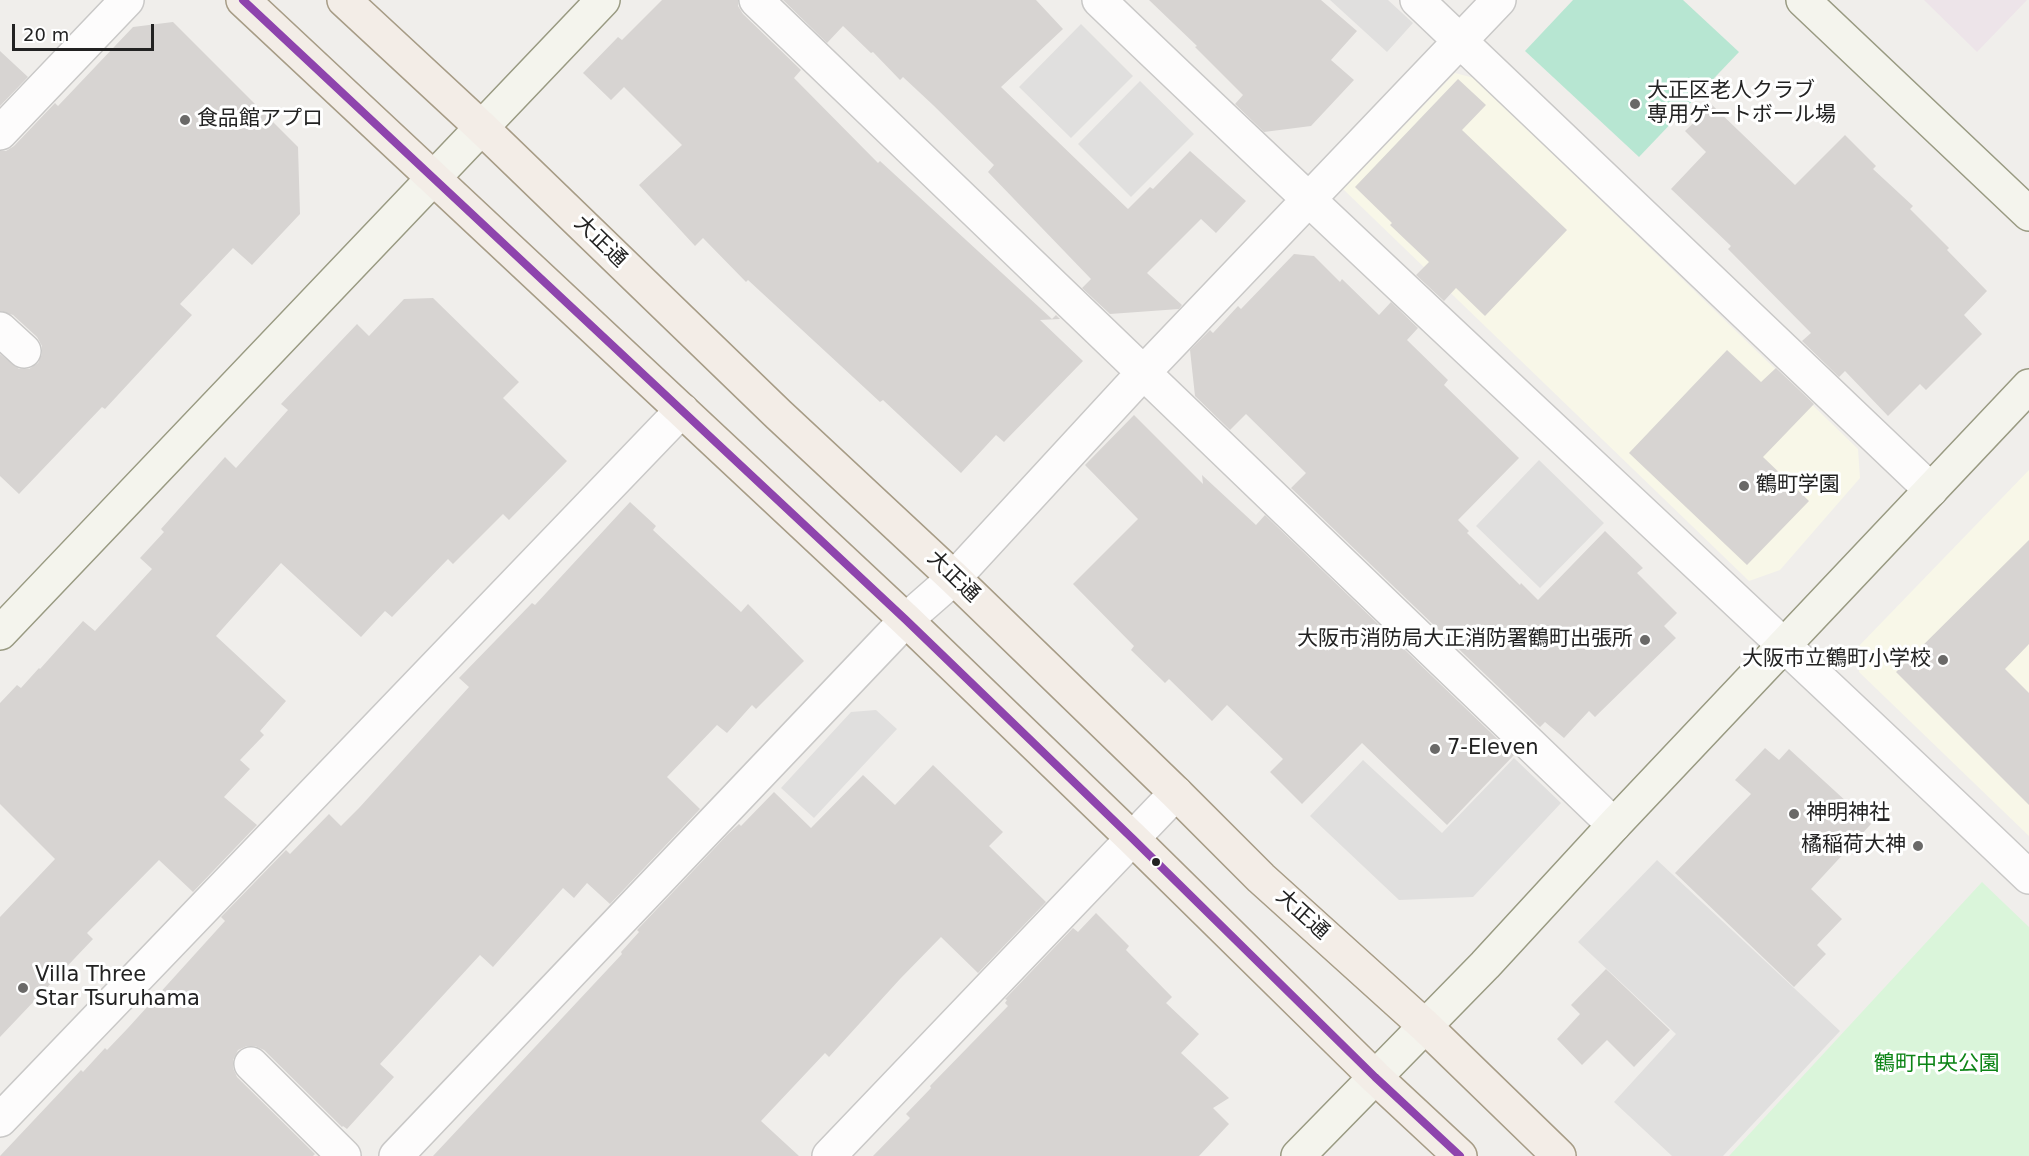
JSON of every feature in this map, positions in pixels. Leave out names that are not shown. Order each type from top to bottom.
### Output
[{"type":"main road","points":[[243,0],[906,620],[1133,838],[1375,1077],[1460,1156]]},
{"type":"main road","name":"大正通","points":[[344,0],[481,127],[778,414],[954,578],[1261,878],[1425,1026],[1559,1156]]},
{"type":"street","points":[[0,133],[128,0]]},
{"type":"street","points":[[0,633],[603,0]]},
{"type":"street","points":[[756,0],[1614,825]]},
{"type":"street","points":[[1099,0],[1308,201],[1785,644],[2029,877]]},
{"type":"street","points":[[1417,0],[1931,489]]},
{"type":"street","points":[[396,1156],[906,620],[954,578],[1143,373],[1499,0]]},
{"type":"street","points":[[1803,0],[2029,214]]},
{"type":"street","points":[[0,329],[24,351]]},
{"type":"street","points":[[1298,1156],[1485,965],[1614,825],[2029,386]]},
{"type":"street","points":[[0,1120],[682,410]]},
{"type":"street","points":[[829,1156],[1176,793]]},
{"type":"street","points":[[251,1064],[344,1156]]},
{"type":"shaded area","points":[[1330,0],[1388,0],[1413,23],[1387,52]]},
{"type":"shaded area","points":[[1924,0],[2027,0],[1977,52]]},
{"type":"shaded area","points":[[1081,24],[1133,76],[1071,138],[1019,87]]},
{"type":"shaded area","points":[[1455,73],[1474,78],[1858,449],[1860,478],[1780,570],[1749,581],[1343,189]]},
{"type":"shaded area","points":[[1140,81],[1194,134],[1131,197],[1078,144]]},
{"type":"shaded area","points":[[1539,460],[1604,523],[1540,588],[1476,526]]},
{"type":"shaded area","name":"大阪市立鶴町小学校","points":[[2029,470],[2029,836],[1859,672],[1857,648]]},
{"type":"shaded area","points":[[876,710],[897,729],[814,818],[781,788],[851,712]]},
{"type":"shaded area","points":[[1514,758],[1561,803],[1473,897],[1399,900],[1310,816],[1363,760],[1442,833]]},
{"type":"shaded area","points":[[1657,860],[1840,1031],[1723,1156],[1672,1156],[1614,1102],[1676,1034],[1578,942]]},
{"type":"green space","name":"大正区老人クラブ 専用ゲートボール場","points":[[1573,0],[1683,0],[1739,52],[1639,157],[1525,51]]},
{"type":"green space","name":"鶴町中央公園","points":[[1982,882],[2029,927],[2029,1156],[1729,1156]]},
{"type":"building","points":[[662,0],[738,0],[738,6],[743,14],[801,70],[794,78],[878,163],[880,161],[1052,319],[1056,315],[1060,319],[1040,320],[1083,361],[1004,442],[996,435],[961,473],[748,280],[746,282],[703,238],[695,246],[639,185],[682,145],[624,87],[611,100],[583,73],[618,37],[622,40]]},
{"type":"building","points":[[783,0],[1036,0],[1063,29],[1001,87],[1128,209],[1150,187],[1153,189],[1190,151],[1246,201],[1216,233],[1201,219],[1147,273],[1182,305],[1179,309],[1110,314],[1082,288],[1091,279],[988,172],[994,165],[933,105],[903,77],[900,80],[843,26],[827,43]]},
{"type":"building","points":[[1149,0],[1321,0],[1357,31],[1331,60],[1354,80],[1311,126],[1264,132],[1235,104],[1243,95]]},
{"type":"building","points":[[173,22],[298,147],[300,214],[252,265],[233,248],[180,304],[192,315],[105,409],[102,407],[19,494],[0,476],[0,354],[19,369],[29,369],[38,363],[42,354],[42,346],[37,337],[13,315],[0,311],[0,151],[6,151],[14,146],[55,103],[58,106],[133,27]]},
{"type":"building","points":[[0,51],[28,77],[0,106]]},
{"type":"building","points":[[1458,79],[1486,105],[1462,130],[1567,230],[1485,316],[1456,288],[1444,301],[1416,275],[1429,262],[1355,187]]},
{"type":"building","points":[[1712,105],[1795,185],[1845,135],[1876,166],[1873,169],[1913,206],[1910,209],[1987,291],[1964,315],[1982,334],[1926,390],[1920,384],[1888,416],[1845,371],[1839,377],[1802,341],[1811,333],[1728,249],[1731,246],[1671,189],[1706,152],[1685,131]]},
{"type":"building","points":[[1294,254],[1314,256],[1379,315],[1391,302],[1418,328],[1407,340],[1448,380],[1444,385],[1519,458],[1458,520],[1469,531],[1467,533],[1520,585],[1521,583],[1538,600],[1605,531],[1643,568],[1637,573],[1677,613],[1664,626],[1676,638],[1595,717],[1589,711],[1564,738],[1545,722],[1540,727],[1291,488],[1306,473],[1246,414],[1230,430],[1195,396],[1190,350],[1210,330],[1213,333],[1238,306],[1241,309]]},
{"type":"building","points":[[433,298],[519,382],[503,398],[567,461],[509,520],[503,514],[453,564],[448,559],[392,617],[385,611],[361,637],[281,563],[216,636],[286,701],[260,731],[264,735],[240,760],[250,769],[224,797],[257,825],[193,892],[159,860],[87,933],[93,939],[0,1037],[0,917],[55,859],[0,804],[0,703],[17,685],[21,688],[83,621],[95,631],[152,569],[140,558],[164,532],[161,529],[225,457],[236,468],[288,410],[281,404],[357,324],[369,336],[404,299]]},
{"type":"building","points":[[1727,350],[1761,382],[1776,368],[1814,404],[1763,457],[1809,501],[1747,565],[1629,453]]},
{"type":"building","points":[[1134,415],[1203,484],[1202,475],[1256,525],[1265,515],[1514,755],[1447,825],[1362,743],[1302,804],[1270,772],[1283,759],[1227,705],[1212,721],[1169,679],[1165,683],[1131,650],[1134,646],[1073,584],[1138,519],[1085,465]]},
{"type":"building","points":[[630,502],[656,526],[653,530],[741,612],[748,604],[804,661],[756,709],[752,705],[727,733],[717,725],[667,777],[700,809],[610,904],[587,883],[574,898],[563,888],[493,967],[480,955],[380,1064],[394,1077],[347,1129],[342,1127],[264,1050],[255,1046],[247,1046],[238,1050],[233,1060],[233,1068],[237,1077],[315,1154],[313,1156],[0,1156],[81,1070],[83,1072],[128,1028],[225,921],[221,917],[286,850],[290,854],[329,814],[341,826],[359,808],[469,687],[459,678],[532,603],[535,605]]},
{"type":"building","points":[[2029,540],[2029,644],[2005,669],[2029,693],[2029,805],[1896,672]]},
{"type":"building","points":[[1765,748],[1779,760],[1789,749],[1871,824],[1811,889],[1842,919],[1817,945],[1826,954],[1794,987],[1675,873],[1751,794],[1735,780]]},
{"type":"building","points":[[933,765],[1003,832],[989,846],[1046,902],[978,973],[941,937],[829,1057],[825,1053],[761,1121],[799,1156],[433,1156],[622,954],[621,952],[639,932],[637,930],[727,835],[739,824],[741,826],[774,792],[811,828],[863,775],[895,805]]},
{"type":"building","points":[[1096,913],[1129,946],[1126,950],[1172,997],[1166,1003],[1199,1034],[1181,1053],[1229,1098],[1213,1108],[1229,1124],[1199,1156],[873,1156],[910,1118],[906,1114],[931,1088],[930,1086],[1008,1006],[1005,999],[1073,928],[1078,932]]},
{"type":"building","points":[[1606,969],[1670,1030],[1634,1067],[1607,1040],[1582,1065],[1557,1039],[1580,1014],[1571,1005]]},
{"type":"transit line","points":[[243,0],[906,620],[1375,1077],[1460,1156]]},
{"type":"place","name":"大正区老人クラブ 専用ゲートボール場","points":[[1635,104]]},
{"type":"place","name":"食品館アプロ","points":[[185,120]]},
{"type":"place","name":"鶴町学園","points":[[1744,486]]},
{"type":"place","name":"大阪市消防局大正消防署鶴町出張所","points":[[1645,640]]},
{"type":"place","name":"大阪市立鶴町小学校","points":[[1943,660]]},
{"type":"place","name":"7-Eleven","points":[[1435,749]]},
{"type":"place","name":"神明神社","points":[[1794,814]]},
{"type":"place","name":"橘稲荷大神","points":[[1918,846]]},
{"type":"place","name":"Villa Three Star Tsuruhama","points":[[23,988]]}]
